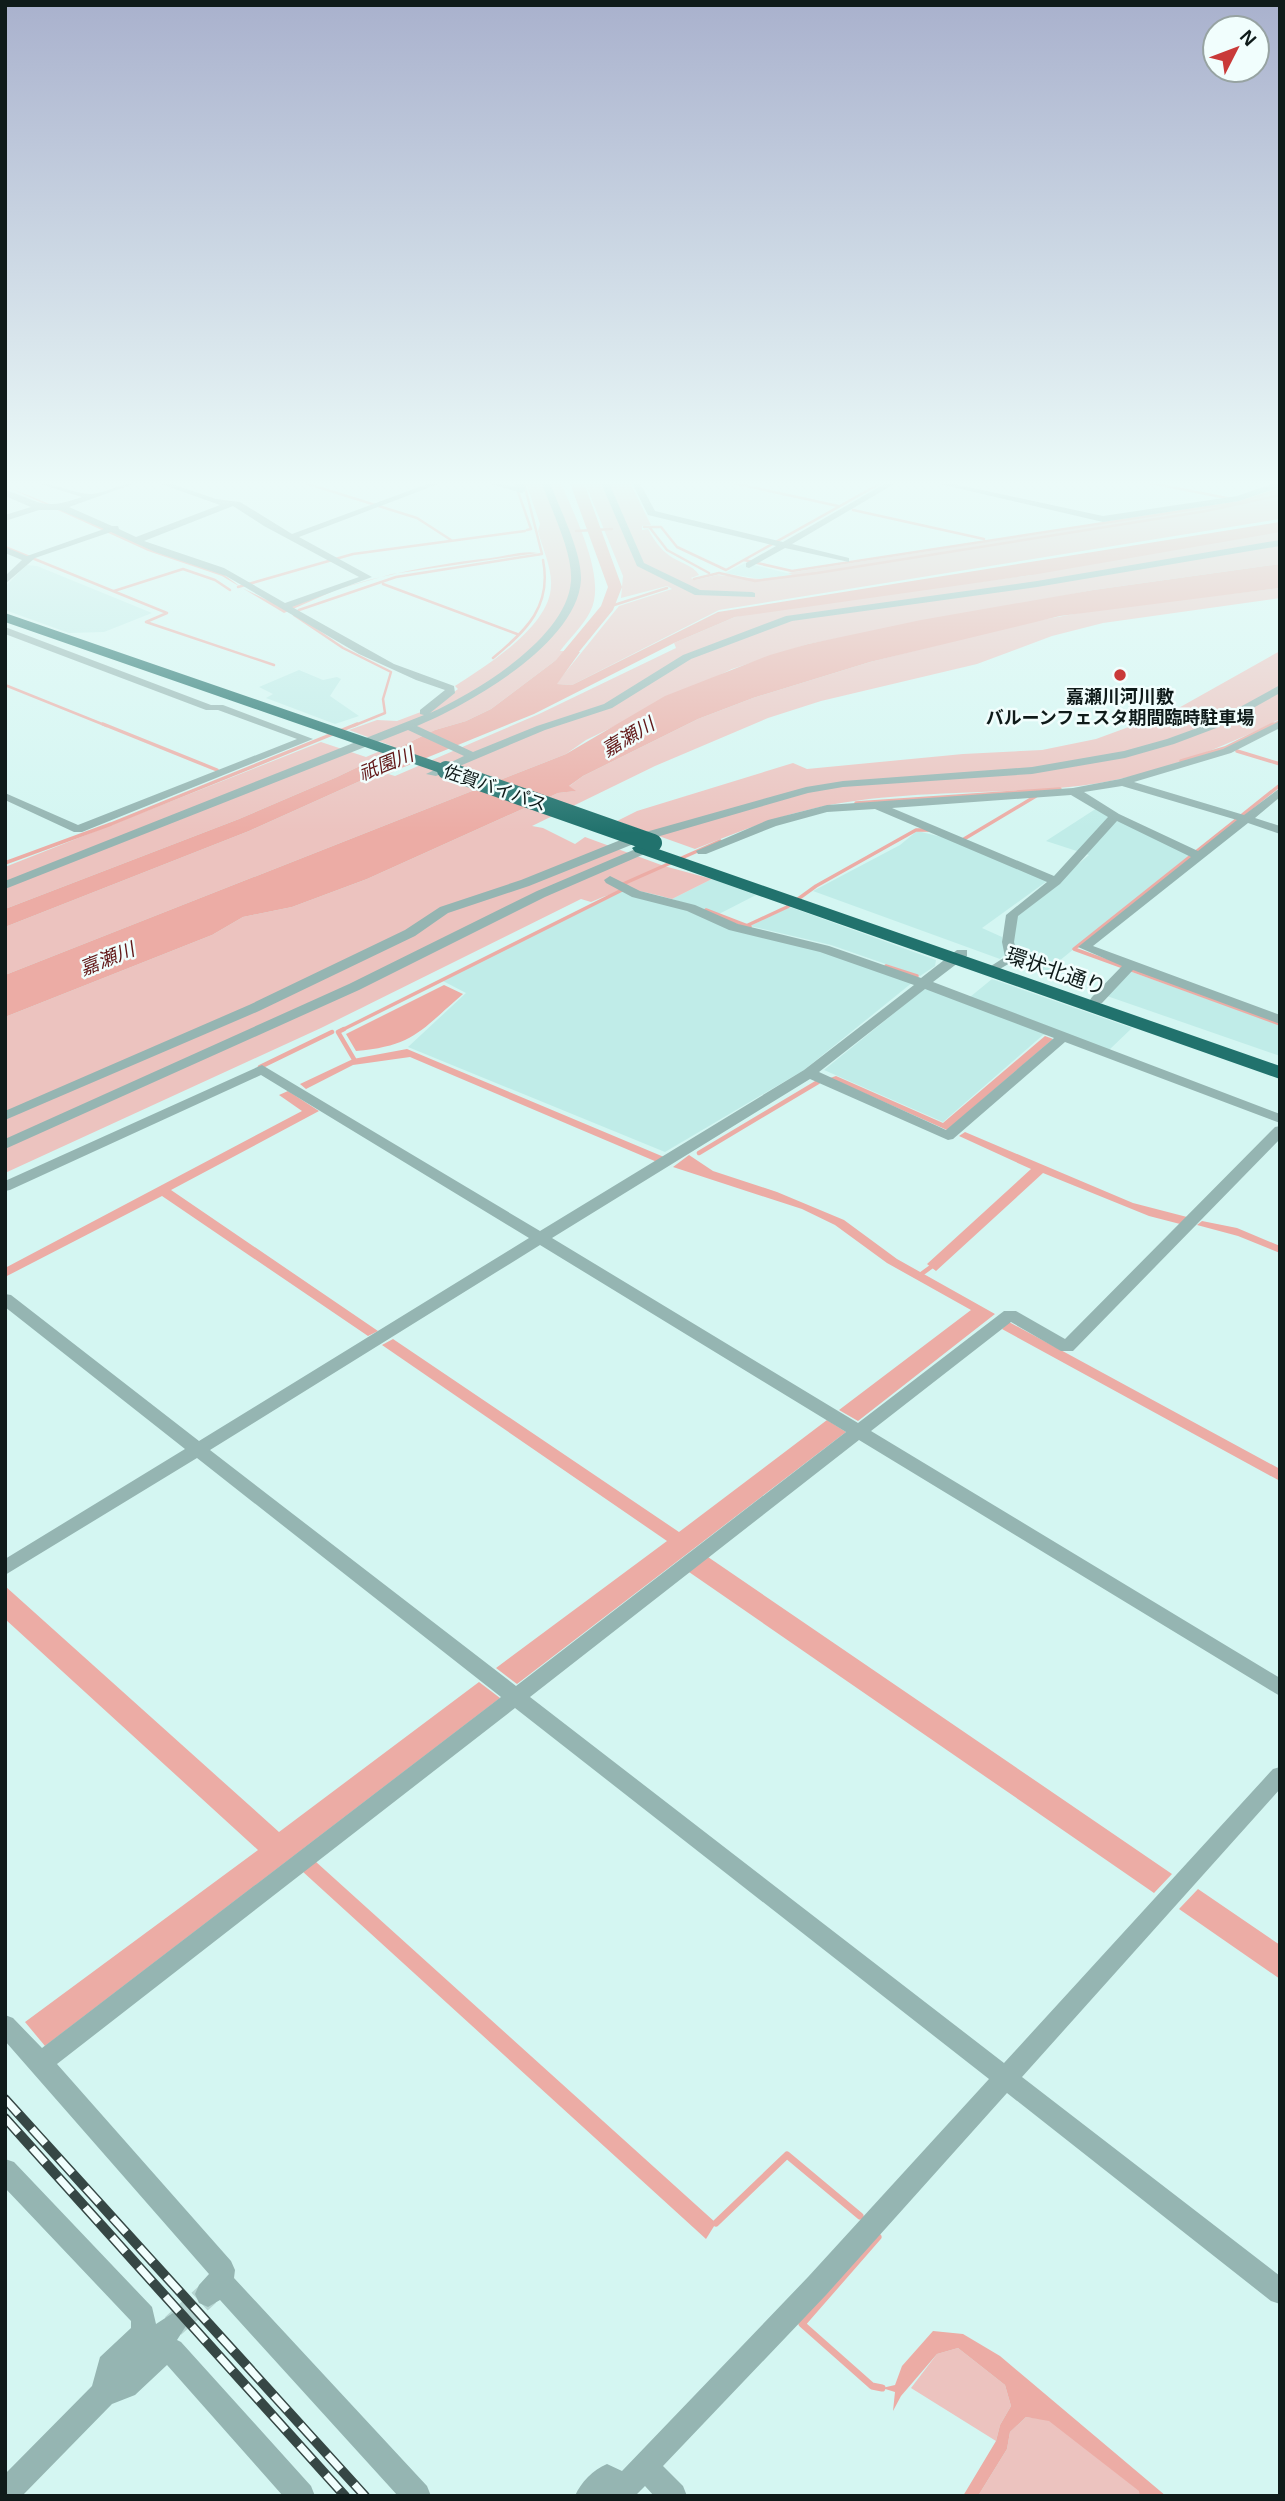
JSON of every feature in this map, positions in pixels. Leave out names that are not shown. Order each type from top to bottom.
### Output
[{"type":"highway","name":"佐賀バイパス","points":[[5,617],[823,907]]},
{"type":"highway","name":"佐賀バイパス","points":[[5,623],[208,691]]},
{"type":"highway","name":"環状北通り","points":[[823,907],[1280,1073]]},
{"type":"highway","name":"環状北通り","points":[[957,956],[998,966],[1280,1064]]},
{"type":"street","points":[[273,600],[372,659],[409,676],[450,688],[451,691],[407,725]]},
{"type":"street","points":[[286,606],[304,600]]},
{"type":"street","points":[[5,885],[457,705],[509,672],[539,646],[570,600]]},
{"type":"street","points":[[438,772],[541,728],[608,706],[687,657],[790,618],[923,600]]},
{"type":"street","points":[[5,630],[210,708],[219,707],[307,739],[78,828],[5,796]]},
{"type":"street","points":[[5,1145],[354,987],[541,894],[648,846],[757,804],[843,784],[1049,769],[1112,757],[1215,725],[1280,688]]},
{"type":"street","points":[[702,851],[772,823],[827,809],[1070,789],[1122,782],[1227,751],[1280,724]]},
{"type":"street","points":[[407,725],[474,757]]},
{"type":"street","points":[[946,777],[1070,789],[1115,816],[1194,854]]},
{"type":"street","points":[[1122,782],[1280,830]]},
{"type":"street","points":[[1280,791],[1246,819],[1194,854],[1084,947],[1128,968],[1280,1020]]},
{"type":"street","points":[[5,1116],[254,1008],[410,933],[444,910],[648,846],[757,804]]},
{"type":"street","points":[[873,804],[1056,881]]},
{"type":"street","points":[[998,966],[1012,958],[1008,942],[1012,915],[1056,881],[1115,816]]},
{"type":"street","points":[[619,886],[691,908],[734,926],[824,949],[922,983],[1280,1119]]},
{"type":"street","points":[[5,1569],[809,1073],[957,956]]},
{"type":"street","points":[[1097,1000],[1128,968]]},
{"type":"street","points":[[809,1073],[948,1136],[1057,1036]]},
{"type":"street","points":[[5,1187],[262,1069],[1280,1688]]},
{"type":"street","points":[[417,2496],[215,2288],[222,2270],[24,2044],[516,1696],[848,1424],[1010,1315],[1067,1347],[1280,1130]]},
{"type":"street","points":[[6,1300],[1280,2292]]},
{"type":"street","points":[[589,2496],[607,2478],[620,2491],[645,2466],[817,2286],[1280,1775]]},
{"type":"street","points":[[5,2170],[143,2316],[144,2333],[109,2366],[104,2393]]},
{"type":"street","points":[[5,2494],[173,2326]]},
{"type":"street","points":[[104,2393],[126,2386],[158,2354],[172,2351],[301,2496]]},
{"type":"street","points":[[645,2466],[673,2496]]},
{"type":"shaded area","points":[[5,600],[119,600],[152,613],[104,632],[69,633],[5,610]]},
{"type":"shaded area","points":[[548,600],[594,600],[587,617],[560,651],[568,651],[491,709],[466,721],[435,730],[337,777],[239,819],[5,909],[5,867],[321,742],[366,757],[392,746],[349,730],[377,720],[397,721],[434,707],[458,689],[455,686],[499,656],[529,630]]},
{"type":"shaded area","points":[[639,600],[782,600],[719,610],[572,685],[556,684],[619,606]]},
{"type":"shaded area","points":[[846,600],[1042,600],[808,644],[732,669],[586,740],[566,754],[5,975],[5,927],[249,831],[389,768],[404,767],[388,774],[395,776],[539,714],[676,648],[674,643],[735,617]]},
{"type":"shaded area","points":[[1180,600],[1268,600],[1103,623],[1052,636],[977,664],[821,701],[768,718],[655,766],[532,826],[543,828],[575,844],[585,837],[664,866],[712,879],[672,899],[649,893],[623,891],[591,902],[581,899],[321,1028],[5,1173],[5,1017],[212,935],[243,917],[292,907],[367,879],[558,793],[575,791],[568,787],[583,776],[698,719],[753,698],[870,662],[1025,623],[1101,609]]},
{"type":"shaded area","points":[[1280,651],[1280,719],[1178,763],[1123,778],[1069,787],[913,795],[820,807],[757,825],[695,849],[617,821],[637,811],[793,763],[807,769],[963,754],[1042,750],[1096,739],[1175,710]]},
{"type":"shaded area","points":[[299,670],[323,680],[337,677],[341,679],[330,696],[359,716],[335,724],[266,698],[273,694],[259,687]]},
{"type":"shaded area","points":[[1097,808],[1191,854],[1043,974],[1015,964],[1021,957],[1013,943],[1015,917],[1089,855],[1046,841]]},
{"type":"shaded area","points":[[917,831],[946,838],[1047,881],[982,928],[1002,937],[1005,954],[1000,959],[813,891],[900,845]]},
{"type":"shaded area","points":[[712,879],[756,895],[719,914],[672,899]]},
{"type":"shaded area","points":[[621,891],[824,951],[913,982],[804,1070],[665,1152],[408,1047],[466,993],[443,981]]},
{"type":"shaded area","points":[[790,907],[936,960],[935,966],[920,976],[831,945],[750,926]]},
{"type":"shaded area","points":[[1129,971],[1280,1025],[1280,1056],[1107,996]]},
{"type":"shaded area","points":[[992,979],[1132,1028],[1109,1050],[1060,1032],[1043,1035],[943,1122],[824,1070],[924,989],[970,997]]},
{"type":"shaded area","points":[[958,2348],[1005,2385],[1011,2406],[1000,2425],[996,2441],[911,2388],[937,2354]]},
{"type":"shaded area","points":[[1026,2417],[1049,2420],[1140,2491],[1140,2496],[978,2496],[1007,2449],[1010,2432]]},
{"type":"water","points":[[262,600],[284,608],[314,600],[284,613]]},
{"type":"water","points":[[795,600],[857,600],[735,617],[674,643],[534,714],[404,767],[389,768],[249,831],[5,927],[5,909],[239,819],[337,777],[435,730],[466,721],[491,709],[568,651],[580,652],[557,684],[572,685],[718,612]]},
{"type":"water","name":"嘉瀬川","points":[[1037,600],[1188,600],[1060,616],[870,662],[753,698],[698,719],[583,776],[569,786],[576,791],[558,793],[367,879],[292,907],[243,917],[212,935],[5,1017],[5,975],[566,754],[665,696],[770,655],[808,644],[921,620]]},
{"type":"water","points":[[444,985],[463,994],[426,1027],[391,1045],[356,1051],[346,1034]]},
{"type":"water","points":[[1045,1036],[1053,1039],[947,1130],[830,1078],[836,1076],[943,1123]]},
{"type":"water","points":[[407,1049],[664,1157],[657,1162],[410,1057],[353,1065],[306,1089],[300,1084],[353,1059]]},
{"type":"water","points":[[288,1091],[319,1111],[171,1190],[378,1331],[368,1336],[162,1196],[5,1277],[5,1268],[302,1111],[279,1095]]},
{"type":"water","points":[[965,1132],[1133,1203],[1187,1217],[1180,1224],[1149,1216],[1043,1173],[936,1271],[927,1264],[1031,1169],[959,1136]]},
{"type":"water","points":[[689,1155],[713,1171],[777,1192],[844,1220],[897,1259],[995,1314],[858,1421],[839,1410],[971,1310],[887,1263],[835,1225],[802,1209],[673,1167]]},
{"type":"water","points":[[1202,1221],[1237,1228],[1280,1246],[1280,1253],[1238,1236],[1197,1225]]},
{"type":"water","points":[[1009,1322],[1280,1469],[1280,1481],[1002,1329]]},
{"type":"water","points":[[393,1339],[679,1532],[827,1420],[846,1432],[517,1684],[496,1668],[667,1541],[382,1345]]},
{"type":"water","points":[[708,1557],[1172,1874],[1154,1893],[689,1572]]},
{"type":"water","points":[[5,1586],[279,1832],[479,1682],[500,1698],[45,2046],[25,2022],[258,1850],[5,1619]]},
{"type":"water","points":[[315,1861],[716,2223],[706,2239],[302,1871]]},
{"type":"water","points":[[1198,1889],[1280,1945],[1280,1979],[1179,1909]]},
{"type":"water","points":[[933,2331],[963,2334],[1000,2356],[1166,2496],[1140,2496],[1139,2491],[1049,2421],[1026,2417],[1010,2432],[1007,2449],[978,2496],[963,2496],[996,2441],[1000,2425],[1011,2406],[1005,2385],[958,2348],[937,2354],[901,2396],[893,2411],[895,2392],[882,2388],[895,2385],[902,2366]]},
{"type":"waterway","points":[[134,600],[167,613],[146,622],[274,665]]},
{"type":"waterway","points":[[329,600],[299,610],[294,615],[343,648],[391,672],[383,699],[385,713],[353,726]]},
{"type":"waterway","points":[[425,600],[517,634]]},
{"type":"waterway","points":[[493,658],[526,627],[541,600]]},
{"type":"waterway","name":"祇園川","points":[[550,677],[608,607],[611,600]]},
{"type":"waterway","points":[[608,607],[631,600]]},
{"type":"waterway","points":[[5,685],[107,726]]},
{"type":"waterway","points":[[1270,726],[1280,721]]},
{"type":"waterway","points":[[103,724],[217,770]]},
{"type":"waterway","points":[[5,863],[111,824],[357,724]]},
{"type":"waterway","points":[[1181,761],[1225,748],[1273,724]]},
{"type":"waterway","points":[[1237,751],[1280,764]]},
{"type":"waterway","points":[[1241,816],[1280,785]]},
{"type":"waterway","points":[[856,803],[1060,789]]},
{"type":"waterway","points":[[964,839],[1036,796]]},
{"type":"waterway","points":[[1236,820],[1074,949],[1280,1024]]},
{"type":"waterway","points":[[747,926],[787,907],[816,886],[916,830],[928,830]]},
{"type":"waterway","points":[[355,1061],[338,1032],[628,887],[623,884],[720,841]]},
{"type":"waterway","points":[[706,910],[747,926]]},
{"type":"waterway","points":[[886,966],[917,976]]},
{"type":"waterway","points":[[260,1067],[332,1032]]},
{"type":"waterway","points":[[699,1153],[818,1082]]},
{"type":"waterway","points":[[920,1275],[935,1264]]},
{"type":"waterway","points":[[716,2223],[787,2155],[860,2216]]},
{"type":"waterway","points":[[878,2237],[802,2324],[872,2386],[882,2388]]},
{"type":"tunnel","points":[[173,2326],[208,2294]]},
{"type":"railway","points":[[5,2099],[365,2496]]},
{"type":"railway","points":[[5,2118],[345,2496]]},
{"type":"place","name":"嘉瀬川河川敷 バルーンフェスタ期間臨時駐車場","points":[[1120,675]]}]
